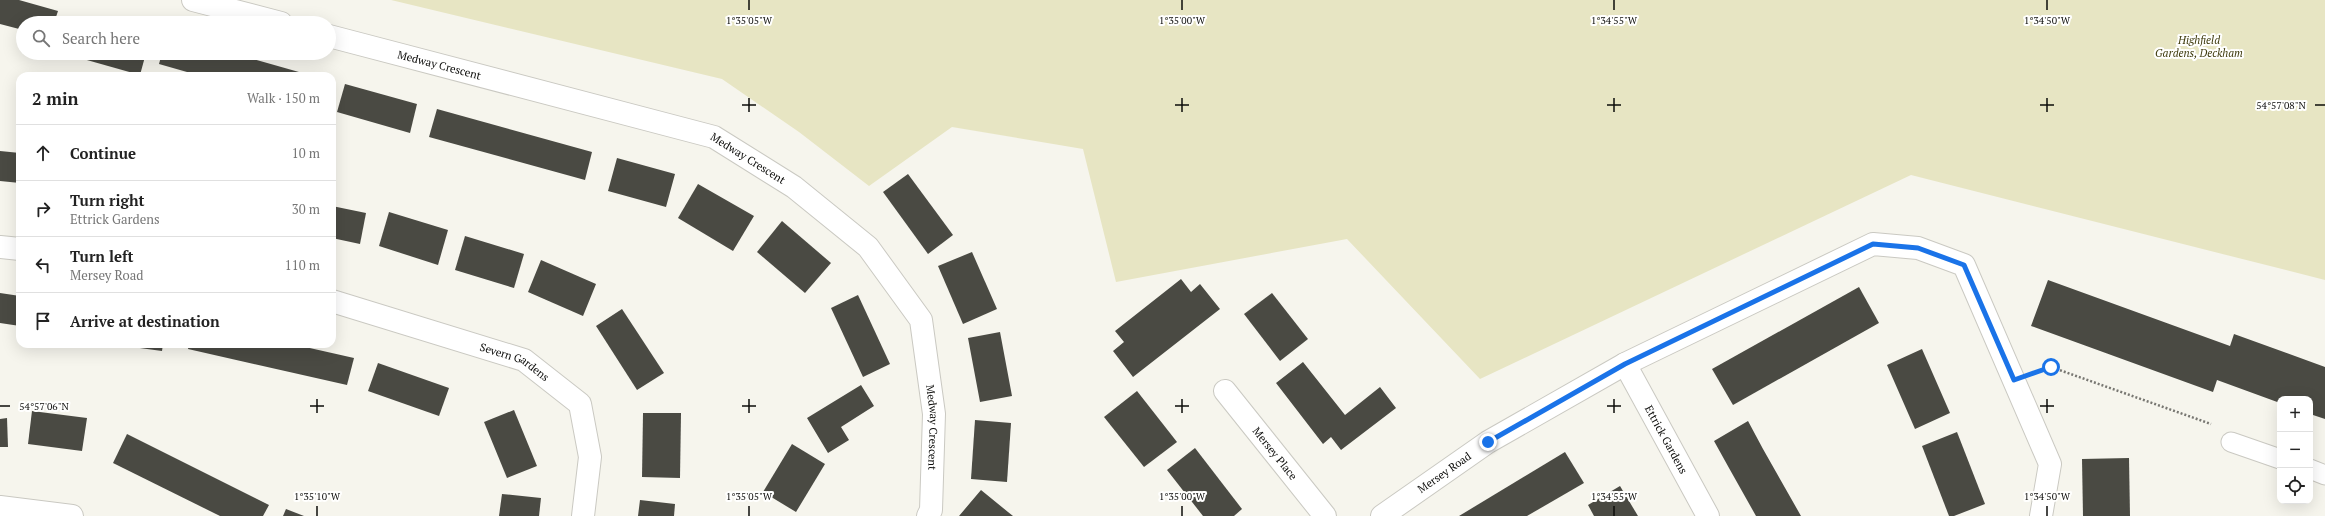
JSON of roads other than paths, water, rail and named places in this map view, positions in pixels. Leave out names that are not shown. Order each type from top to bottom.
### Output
[{"type":"street","points":[[193,0],[254,16]]},
{"type":"street","name":"Medway Crescent","points":[[336,38],[714,137],[794,187],[868,247],[921,320],[934,414],[931,510],[928,516]]},
{"type":"street","name":"Mersey Road","points":[[1382,516],[1488,442],[1625,364],[1873,244],[1918,248],[1964,265],[2050,464],[2041,516]]},
{"type":"street","points":[[0,247],[16,249]]},
{"type":"street","name":"Severn Gardens","points":[[336,302],[524,360],[580,404],[590,457],[583,516]]},
{"type":"street","name":"Ettrick Gardens","points":[[1625,364],[1708,516]]},
{"type":"street","name":"Mersey Place","points":[[1225,391],[1325,516]]},
{"type":"street","points":[[0,507],[72,516]]},
{"type":"lane","points":[[2231,442],[2277,458]]},
{"type":"lane","points":[[2313,470],[2325,475]]},
{"type":"park label","name":"Highfield Gardens, Deckham","points":[[2199,46]]}]
